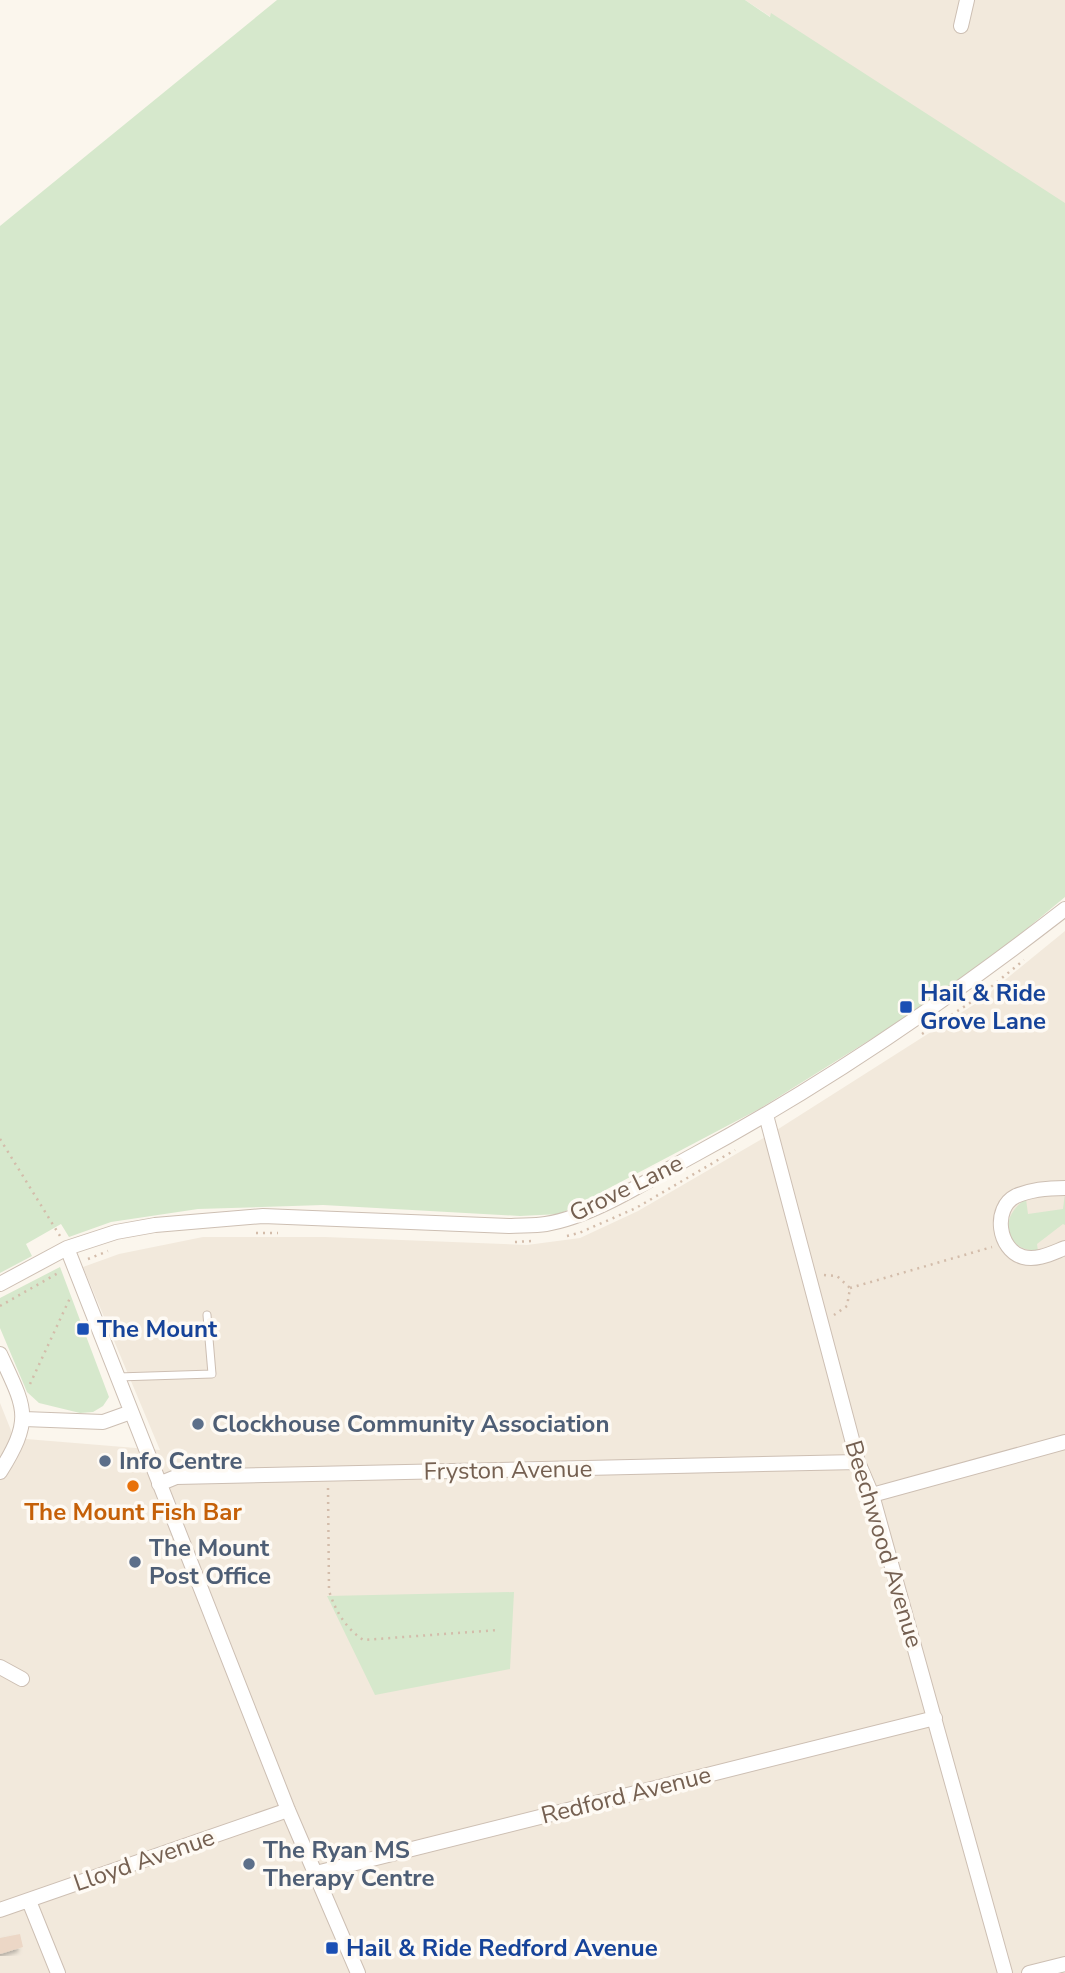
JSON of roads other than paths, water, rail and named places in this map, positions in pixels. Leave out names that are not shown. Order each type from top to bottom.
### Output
[{"type":"street","points":[[961,26],[967,0]]},
{"type":"street","name":"Grove Lane","points":[[0,1284],[67,1248],[116,1232],[155,1225],[264,1216],[495,1225],[546,1224],[573,1217],[643,1185],[766,1115],[930,1010],[1063,915]]},
{"type":"street","name":"Beechwood Avenue","points":[[766,1115],[858,1462],[873,1495],[1005,1973]]},
{"type":"street","points":[[1065,1188],[1044,1188],[1014,1197],[1001,1215],[1001,1236],[1012,1252],[1025,1258],[1043,1257],[1065,1248]]},
{"type":"street","points":[[67,1248],[288,1810],[358,1973]]},
{"type":"street","points":[[0,1354],[18,1394],[24,1419],[16,1447],[0,1472]]},
{"type":"street","points":[[24,1419],[103,1422],[131,1412]]},
{"type":"street","points":[[873,1495],[1065,1442]]},
{"type":"street","name":"Fryston Avenue","points":[[159,1484],[176,1477],[858,1462]]},
{"type":"street","points":[[0,1667],[22,1679]]},
{"type":"street","name":"Redford Avenue","points":[[316,1873],[935,1718]]},
{"type":"street","name":"Lloyd Avenue","points":[[0,1910],[288,1810]]},
{"type":"street","points":[[29,1901],[58,1973]]},
{"type":"street","points":[[1029,1973],[1065,1964]]},
{"type":"lane","points":[[117,1377],[212,1374],[207,1315]]},
{"type":"place","name":"Hail & Ride Grove Lane","points":[[906,1007]]},
{"type":"place","name":"The Mount","points":[[83,1329]]},
{"type":"place","name":"Clockhouse Community Association","points":[[198,1424]]},
{"type":"place","name":"Info Centre","points":[[105,1461]]},
{"type":"place","name":"The Mount Fish Bar","points":[[133,1486]]},
{"type":"place","name":"The Mount Post Office","points":[[135,1562]]},
{"type":"place","name":"The Ryan MS Therapy Centre","points":[[249,1864]]},
{"type":"place","name":"Hail & Ride Redford Avenue","points":[[332,1948]]}]
